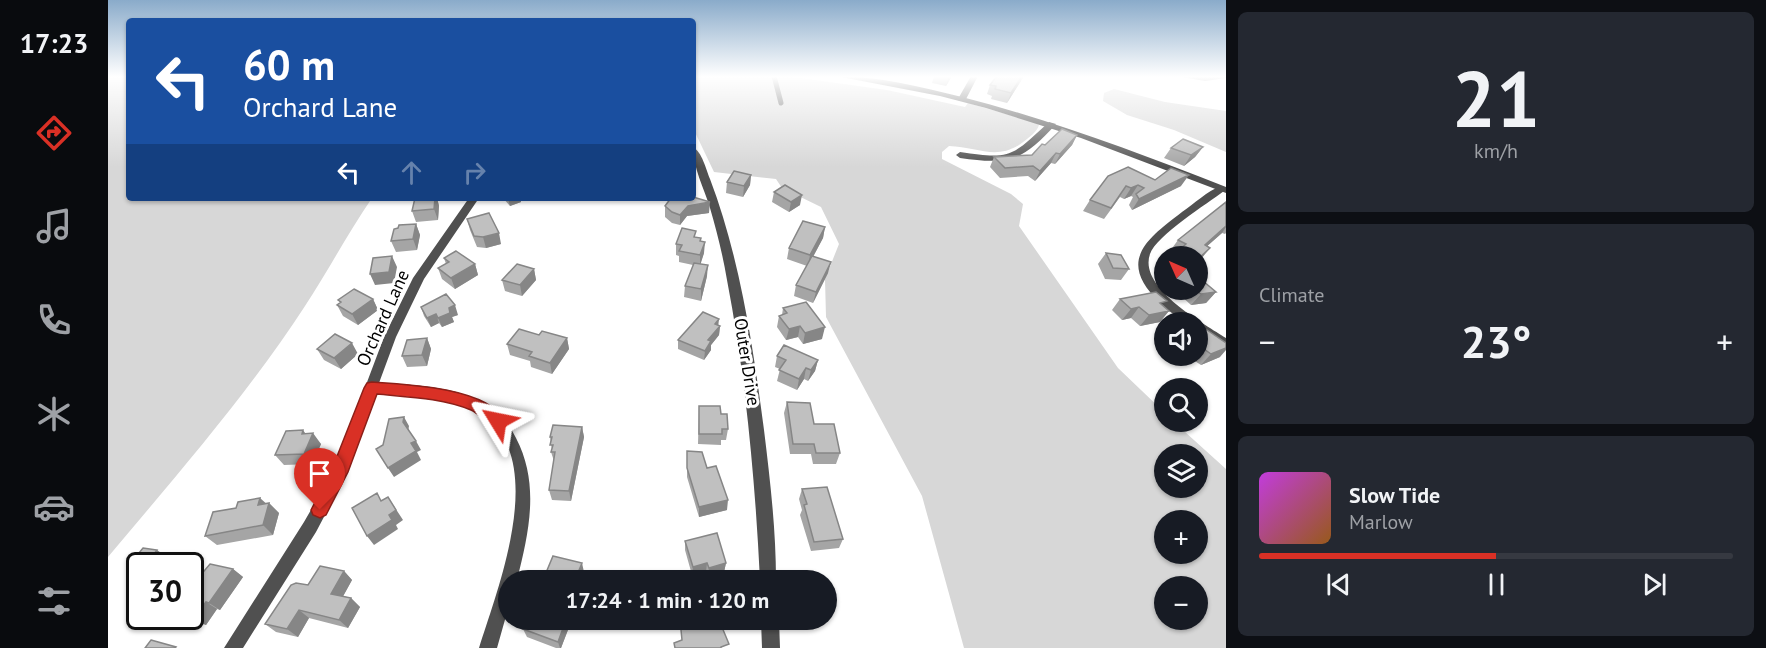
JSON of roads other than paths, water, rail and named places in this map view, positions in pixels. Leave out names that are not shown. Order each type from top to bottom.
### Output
[{"type":"street","points":[[988,106],[1052,124],[1135,153],[1223,190]]},
{"type":"street","points":[[960,155],[978,158],[1012,156],[1023,152],[1052,124]]},
{"type":"street","name":"Outer Drive","points":[[696,157],[730,261],[746,345],[762,467],[767,570]]},
{"type":"street","points":[[1180,312],[1163,299],[1152,285],[1146,275],[1144,256],[1148,247],[1166,231],[1223,190]]},
{"type":"street","name":"Orchard Lane","points":[[233,648],[315,518],[340,472],[390,337],[419,278],[472,201]]},
{"type":"street","points":[[1208,332],[1226,344]]},
{"type":"street","points":[[372,388],[416,391],[469,403],[483,408],[498,421],[509,437],[519,464],[524,492],[517,549],[512,570]]},
{"type":"street","points":[[488,648],[498,616]]},
{"type":"street","points":[[770,630],[771,648]]}]
